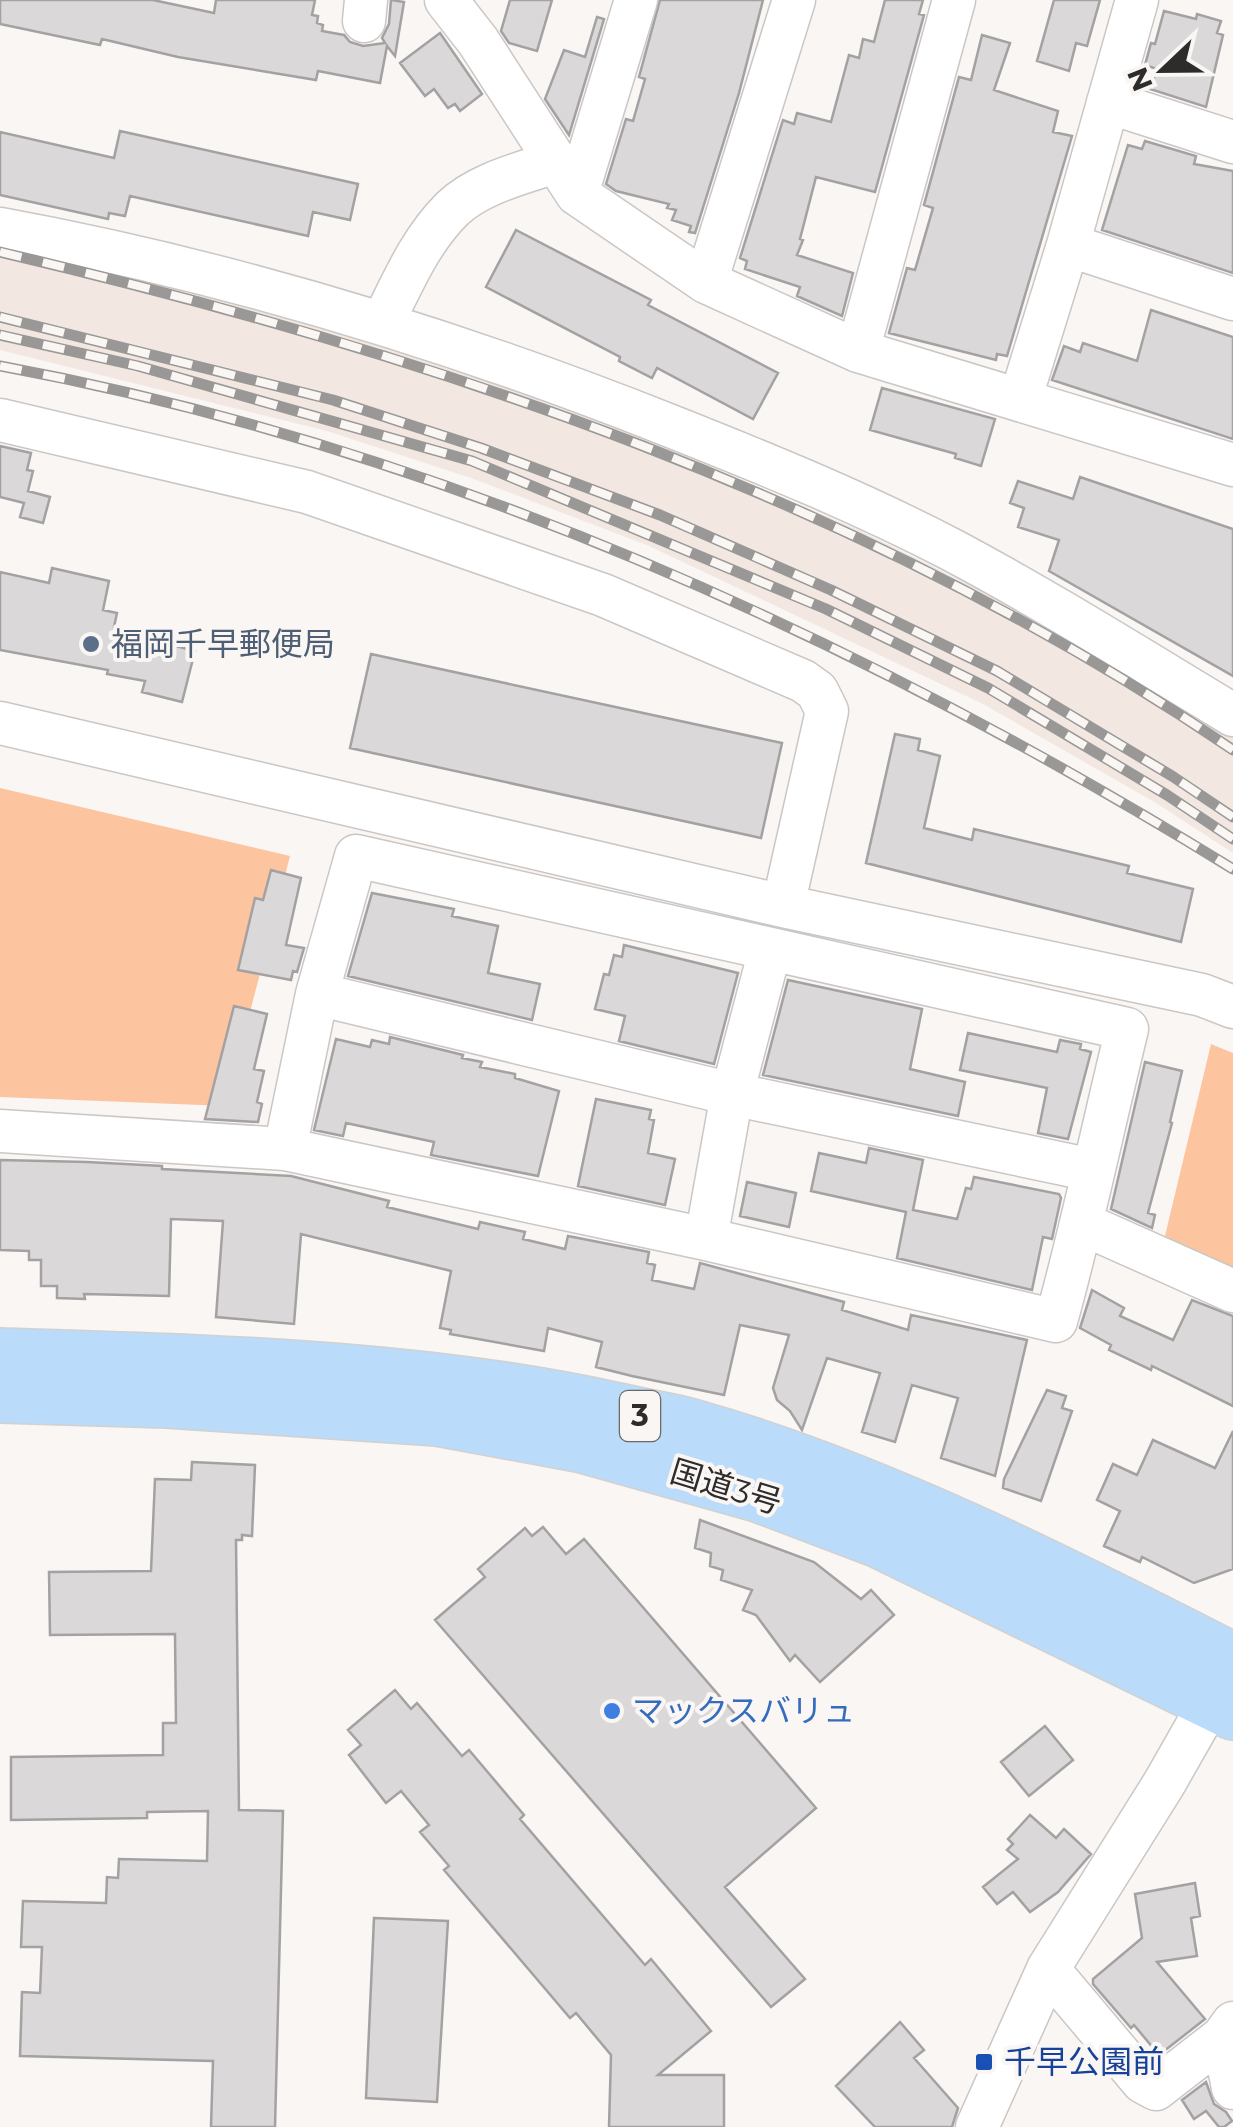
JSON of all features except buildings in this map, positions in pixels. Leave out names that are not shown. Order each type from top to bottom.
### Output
[{"type":"highway","name":"国道3号","points":[[0,1356],[199,1363],[421,1378],[539,1394],[690,1426],[812,1468],[978,1537],[1229,1680]]},
{"type":"highway","name":"国道3号","points":[[0,1395],[167,1400],[438,1418],[583,1445],[758,1494],[1229,1680]]},
{"type":"street","points":[[446,0],[478,41],[568,177],[706,282],[858,351],[1233,465]]},
{"type":"street","points":[[478,41],[489,0]]},
{"type":"street","points":[[568,177],[636,0]]},
{"type":"street","points":[[706,282],[794,0]]},
{"type":"street","points":[[858,351],[954,0]]},
{"type":"street","points":[[1020,400],[1137,0]]},
{"type":"street","points":[[1108,102],[1233,142]]},
{"type":"street","points":[[383,322],[420,247],[454,207],[498,181],[568,177]]},
{"type":"street","points":[[0,229],[120,251],[383,322],[568,385],[761,462],[952,550],[1233,715]]},
{"type":"street","points":[[1068,245],[1233,299]]},
{"type":"street","points":[[0,420],[307,492],[603,595],[802,681],[816,691],[827,711],[783,906]]},
{"type":"street","points":[[0,723],[783,906],[1202,994],[1233,1007]]},
{"type":"street","points":[[0,1131],[285,1149],[706,1239],[1056,1320],[1083,1224],[1092,1170],[1127,1030],[356,856],[318,994],[285,1149]]},
{"type":"street","points":[[706,1239],[732,1094],[770,950]]},
{"type":"street","points":[[318,994],[732,1094],[1092,1170]]},
{"type":"street","points":[[1083,1224],[1233,1291]]},
{"type":"street","points":[[977,2127],[1048,1969],[1229,1680]]},
{"type":"street","points":[[1048,1969],[1143,2082],[1156,2089],[1228,2030]]},
{"type":"street","points":[[1228,2030],[1233,2088]]},
{"type":"shaded area","points":[[0,240],[347,329],[664,447],[859,530],[1018,609],[1233,733],[1233,853],[1156,803],[983,704],[649,546],[474,479],[327,431],[0,350]]},
{"type":"shaded area","points":[[0,788],[290,856],[226,1106],[0,1097]]},
{"type":"shaded area","points":[[1211,1044],[1233,1053],[1233,1273],[1164,1240]]},
{"type":"railway","points":[[0,252],[323,337],[482,388],[640,445],[794,509],[945,580],[1092,661],[1233,750]]},
{"type":"railway","points":[[0,317],[333,400],[481,448],[660,515],[831,590],[997,671],[1233,817]]},
{"type":"railway","points":[[0,335],[138,366],[472,461],[826,609],[988,688],[1233,839]]},
{"type":"railway","points":[[0,366],[164,401],[325,446],[483,499],[639,560],[793,629],[943,704],[1233,869]]},
{"type":"place","name":"福岡千早郵便局","points":[[91,644]]},
{"type":"place","name":"マックスバリュ","points":[[612,1711]]},
{"type":"place","name":"千早公園前","points":[[984,2062]]}]
